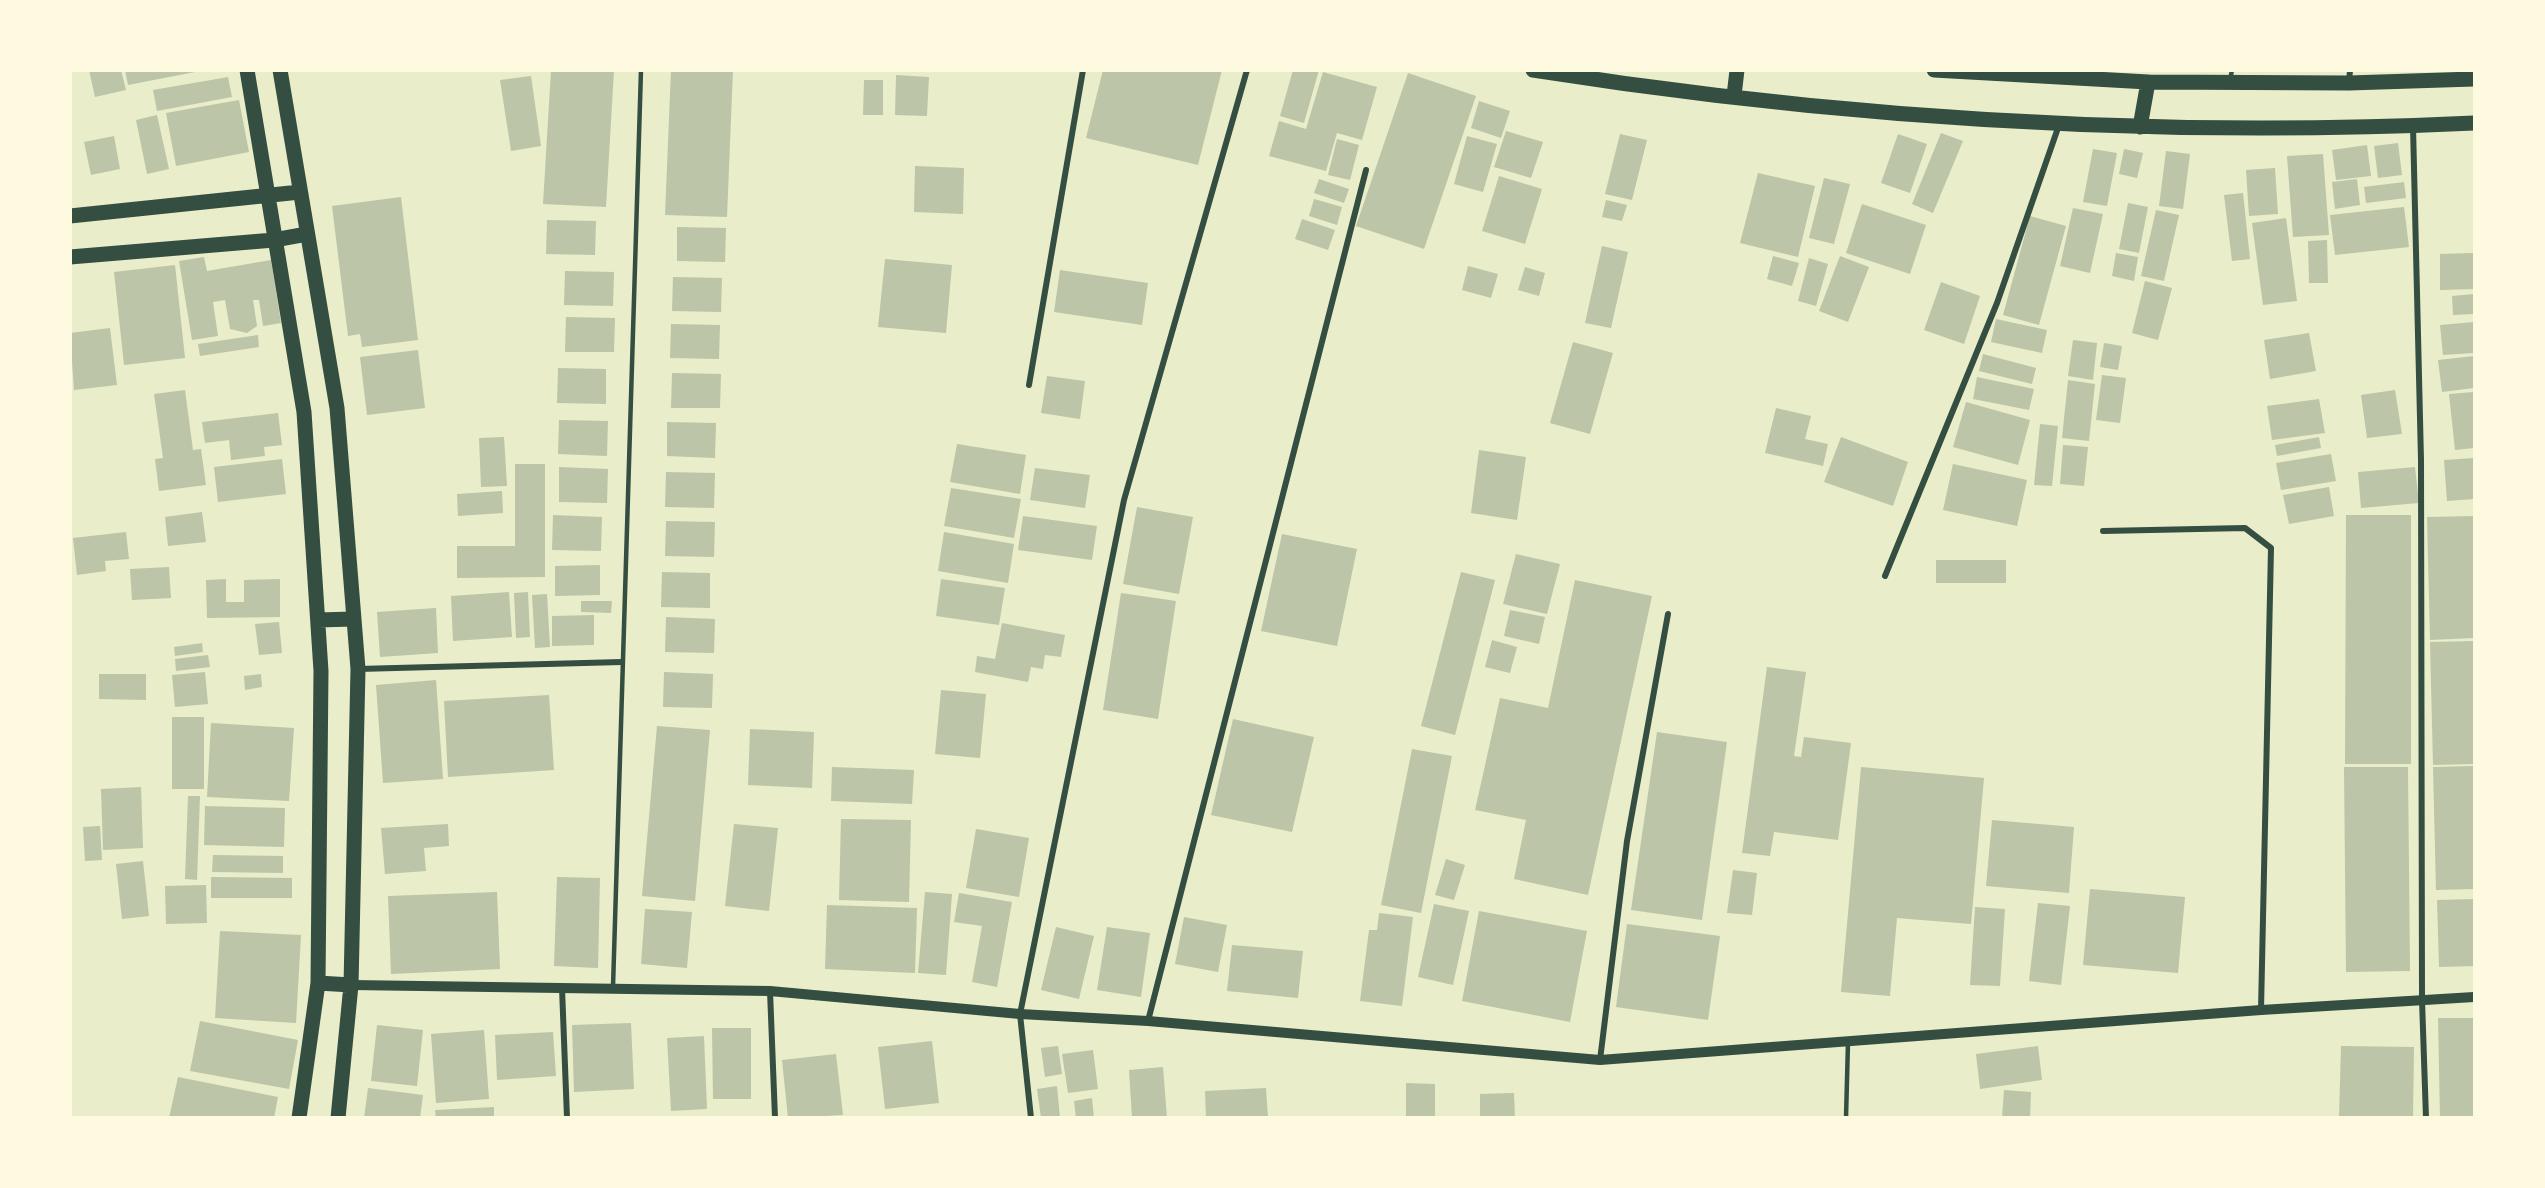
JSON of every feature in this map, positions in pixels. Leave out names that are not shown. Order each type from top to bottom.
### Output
[{"type":"main road","points":[[247,70],[304,412],[321,671],[318,983],[299,1118]]},
{"type":"main road","points":[[280,70],[337,408],[358,669],[351,985],[338,1118]]},
{"type":"main road","points":[[1533,70],[1636,87],[2059,125],[2413,126],[2475,123]]},
{"type":"main road","points":[[1734,96],[1737,70]]},
{"type":"main road","points":[[1934,70],[2148,82],[2231,77],[2475,80]]},
{"type":"main road","points":[[2140,127],[2148,82]]},
{"type":"main road","points":[[70,216],[300,192]]},
{"type":"main road","points":[[70,257],[274,240],[307,234]]},
{"type":"main road","points":[[318,620],[353,619]]},
{"type":"main road","points":[[318,983],[351,985]]},
{"type":"street","points":[[1029,385],[1083,70]]},
{"type":"street","points":[[1031,1118],[1020,1014],[1124,500],[1247,70]]},
{"type":"street","points":[[1885,576],[1997,303],[2059,125]]},
{"type":"street","points":[[2413,126],[2421,460],[2422,1000],[2426,1118]]},
{"type":"street","points":[[1148,1021],[1366,170]]},
{"type":"street","points":[[2103,531],[2245,528],[2271,548],[2261,1010]]},
{"type":"street","points":[[1600,1060],[1627,841],[1668,614]]},
{"type":"street","points":[[358,669],[622,662]]},
{"type":"street","points":[[351,985],[770,991],[1020,1014],[1148,1021],[1600,1060],[2261,1010],[2475,997]]},
{"type":"street","points":[[562,987],[567,1118]]},
{"type":"street","points":[[770,991],[775,1118]]},
{"type":"lane","points":[[613,987],[641,70]]},
{"type":"lane","points":[[1846,1118],[1848,1042]]},
{"type":"building","points":[[89,70],[121,70],[126,90],[95,97]]},
{"type":"building","points":[[125,70],[195,70],[195,72],[128,85]]},
{"type":"building","points":[[551,70],[614,70],[606,207],[543,204]]},
{"type":"building","points":[[671,70],[733,70],[727,217],[665,215]]},
{"type":"building","points":[[1103,70],[1222,70],[1198,165],[1086,138]]},
{"type":"building","points":[[1293,70],[1319,70],[1304,123],[1280,116]]},
{"type":"building","points":[[1323,72],[1377,87],[1362,140],[1337,133],[1326,171],[1269,156],[1279,121],[1306,129]]},
{"type":"building","points":[[1408,73],[1476,96],[1424,249],[1356,226]]},
{"type":"building","points":[[896,75],[929,77],[927,116],[895,115]]},
{"type":"building","points":[[531,76],[541,146],[511,151],[500,80]]},
{"type":"building","points":[[228,77],[232,97],[157,111],[153,90]]},
{"type":"building","points":[[864,80],[883,80],[883,115],[863,115]]},
{"type":"building","points":[[239,100],[249,152],[176,166],[166,113]]},
{"type":"building","points":[[1479,101],[1510,111],[1501,138],[1471,128]]},
{"type":"building","points":[[157,115],[169,169],[147,174],[136,120]]},
{"type":"building","points":[[1506,131],[1543,142],[1531,178],[1494,167]]},
{"type":"building","points":[[1941,133],[1963,141],[1933,213],[1912,204]]},
{"type":"building","points":[[1620,134],[1647,140],[1632,200],[1605,194]]},
{"type":"building","points":[[1898,134],[1927,144],[1910,193],[1881,183]]},
{"type":"building","points":[[114,136],[120,169],[91,175],[84,142]]},
{"type":"building","points":[[1467,136],[1497,144],[1483,192],[1454,184]]},
{"type":"building","points":[[1337,139],[1359,145],[1350,180],[1328,175]]},
{"type":"building","points":[[2398,143],[2402,175],[2378,178],[2374,146]]},
{"type":"building","points":[[2367,145],[2371,176],[2336,180],[2332,150]]},
{"type":"building","points":[[2093,149],[2117,153],[2107,206],[2083,202]]},
{"type":"building","points":[[2124,149],[2143,153],[2137,178],[2119,174]]},
{"type":"building","points":[[2166,151],[2190,154],[2183,209],[2159,206]]},
{"type":"building","points":[[2323,154],[2329,235],[2293,237],[2287,156]]},
{"type":"building","points":[[915,166],[964,168],[963,214],[914,212]]},
{"type":"building","points":[[2275,168],[2278,214],[2249,216],[2246,170]]},
{"type":"building","points":[[1758,173],[1815,186],[1798,257],[1740,243]]},
{"type":"building","points":[[1499,176],[1542,189],[1525,244],[1482,231]]},
{"type":"building","points":[[1824,178],[1850,184],[1834,244],[1809,238]]},
{"type":"building","points":[[1319,179],[1349,189],[1344,203],[1314,193]]},
{"type":"building","points":[[2357,179],[2360,205],[2335,209],[2332,182]]},
{"type":"building","points":[[2404,182],[2406,198],[2366,203],[2364,187]]},
{"type":"building","points":[[2243,193],[2250,259],[2232,261],[2224,195]]},
{"type":"building","points":[[401,197],[418,340],[362,347],[360,334],[348,336],[332,206]]},
{"type":"building","points":[[1314,199],[1342,207],[1337,225],[1309,216]]},
{"type":"building","points":[[1606,200],[1627,205],[1622,221],[1602,217]]},
{"type":"building","points":[[2128,203],[2148,207],[2139,253],[2119,249]]},
{"type":"building","points":[[1862,204],[1926,225],[1910,274],[1846,253]]},
{"type":"building","points":[[2404,207],[2409,247],[2335,255],[2330,215]]},
{"type":"building","points":[[2073,208],[2103,214],[2090,273],[2060,266]]},
{"type":"building","points":[[2156,210],[2179,215],[2164,281],[2141,276]]},
{"type":"building","points":[[2030,216],[2066,226],[2039,325],[2003,315]]},
{"type":"building","points":[[2286,218],[2297,301],[2263,305],[2252,223]]},
{"type":"building","points":[[1302,219],[1335,230],[1328,250],[1295,239]]},
{"type":"building","points":[[547,220],[596,221],[595,255],[546,254]]},
{"type":"building","points":[[677,227],[726,228],[725,262],[677,261]]},
{"type":"building","points":[[2327,240],[2328,283],[2309,283],[2308,241]]},
{"type":"building","points":[[1602,246],[1628,252],[1611,328],[1585,323]]},
{"type":"building","points":[[2116,253],[2138,257],[2134,281],[2112,276]]},
{"type":"building","points":[[2474,253],[2474,289],[2440,290],[2440,254]]},
{"type":"building","points":[[1773,256],[1799,263],[1792,286],[1767,279]]},
{"type":"building","points":[[1840,256],[1869,267],[1848,322],[1819,311]]},
{"type":"building","points":[[204,257],[207,271],[271,260],[281,323],[263,326],[259,300],[253,300],[257,326],[247,333],[230,329],[225,300],[213,302],[218,336],[192,340],[179,261]]},
{"type":"building","points":[[1809,258],[1828,264],[1816,306],[1798,301]]},
{"type":"building","points":[[885,259],[952,265],[946,333],[878,327]]},
{"type":"building","points":[[175,265],[185,358],[124,365],[114,272]]},
{"type":"building","points":[[1468,266],[1498,274],[1491,298],[1462,290]]},
{"type":"building","points":[[1525,267],[1545,273],[1539,296],[1518,290]]},
{"type":"building","points":[[1060,270],[1148,283],[1142,325],[1054,312]]},
{"type":"building","points":[[565,271],[614,272],[613,306],[564,305]]},
{"type":"building","points":[[673,277],[722,278],[721,312],[672,311]]},
{"type":"building","points":[[2145,281],[2172,288],[2158,340],[2132,333]]},
{"type":"building","points":[[1941,282],[1980,296],[1964,344],[1924,330]]},
{"type":"building","points":[[2474,294],[2474,314],[2453,315],[2452,296]]},
{"type":"building","points":[[566,317],[615,318],[614,352],[565,352]]},
{"type":"building","points":[[1996,319],[2047,330],[2042,353],[1991,342]]},
{"type":"building","points":[[2474,322],[2474,353],[2443,355],[2440,325]]},
{"type":"building","points":[[671,324],[720,325],[719,359],[670,358]]},
{"type":"building","points":[[110,328],[117,385],[74,390],[70,333]]},
{"type":"building","points":[[2309,333],[2316,371],[2270,379],[2264,340]]},
{"type":"building","points":[[258,335],[259,347],[200,356],[198,344]]},
{"type":"building","points":[[2073,340],[2097,343],[2093,380],[2068,376]]},
{"type":"building","points":[[1573,342],[1613,353],[1590,434],[1550,423]]},
{"type":"building","points":[[2104,343],[2122,346],[2118,370],[2100,367]]},
{"type":"building","points":[[418,350],[425,408],[367,415],[360,357]]},
{"type":"building","points":[[1983,354],[2036,368],[2032,384],[1979,371]]},
{"type":"building","points":[[2474,356],[2474,388],[2442,392],[2438,360]]},
{"type":"building","points":[[558,368],[606,369],[606,404],[557,403]]},
{"type":"building","points":[[672,373],[721,374],[720,408],[671,408]]},
{"type":"building","points":[[2102,375],[2126,378],[2120,423],[2096,420]]},
{"type":"building","points":[[1047,376],[1085,381],[1080,419],[1041,413]]},
{"type":"building","points":[[1977,377],[2034,389],[2029,410],[1973,399]]},
{"type":"building","points":[[2068,380],[2095,384],[2089,441],[2062,438]]},
{"type":"building","points":[[185,390],[193,450],[201,449],[206,485],[159,491],[155,459],[163,458],[154,394]]},
{"type":"building","points":[[2395,390],[2402,434],[2367,438],[2361,395]]},
{"type":"building","points":[[2474,392],[2474,448],[2455,450],[2449,394]]},
{"type":"building","points":[[2319,399],[2325,433],[2272,440],[2267,406]]},
{"type":"building","points":[[1966,402],[2030,420],[2018,465],[1953,447]]},
{"type":"building","points":[[1776,408],[1811,416],[1805,439],[1828,444],[1823,466],[1765,453]]},
{"type":"building","points":[[278,413],[282,445],[264,447],[265,456],[231,460],[229,440],[205,443],[202,422]]},
{"type":"building","points":[[559,420],[608,421],[607,456],[558,454]]},
{"type":"building","points":[[667,422],[716,423],[715,458],[667,456]]},
{"type":"building","points":[[2040,424],[2058,426],[2052,486],[2034,485]]},
{"type":"building","points":[[504,437],[507,486],[481,487],[479,438]]},
{"type":"building","points":[[1841,437],[1908,462],[1893,506],[1824,482]]},
{"type":"building","points":[[2319,437],[2321,448],[2277,456],[2275,445]]},
{"type":"building","points":[[957,444],[1026,455],[1020,494],[950,482]]},
{"type":"building","points":[[2063,445],[2088,447],[2084,486],[2060,484]]},
{"type":"building","points":[[1479,450],[1526,457],[1517,520],[1471,513]]},
{"type":"building","points":[[2331,454],[2336,481],[2281,490],[2276,463]]},
{"type":"building","points":[[2474,458],[2474,499],[2447,501],[2444,460]]},
{"type":"building","points":[[282,459],[286,494],[218,502],[214,467]]},
{"type":"building","points":[[515,464],[545,464],[545,577],[457,578],[457,546],[515,546]]},
{"type":"building","points":[[1953,464],[2027,480],[2017,526],[1943,510]]},
{"type":"building","points":[[559,467],[608,469],[607,503],[559,502]]},
{"type":"building","points":[[2415,467],[2419,503],[2361,508],[2358,472]]},
{"type":"building","points":[[1035,468],[1090,475],[1085,508],[1030,500]]},
{"type":"building","points":[[666,472],[715,473],[714,508],[665,507]]},
{"type":"building","points":[[2329,487],[2334,516],[2289,524],[2283,495]]},
{"type":"building","points":[[951,488],[1021,499],[1014,538],[944,526]]},
{"type":"building","points":[[502,491],[503,513],[458,516],[457,494]]},
{"type":"building","points":[[1137,507],[1193,517],[1179,594],[1123,584]]},
{"type":"building","points":[[202,512],[206,542],[168,546],[165,517]]},
{"type":"building","points":[[553,515],[602,517],[601,551],[552,550]]},
{"type":"building","points":[[2346,515],[2411,515],[2411,764],[2345,764]]},
{"type":"building","points":[[1023,516],[1097,526],[1092,560],[1018,550]]},
{"type":"building","points":[[2474,516],[2474,638],[2430,640],[2427,517]]},
{"type":"building","points":[[666,521],[715,522],[714,557],[665,556]]},
{"type":"building","points":[[126,532],[129,559],[105,561],[106,571],[77,575],[73,538]]},
{"type":"building","points":[[944,532],[1014,544],[1008,583],[938,571]]},
{"type":"building","points":[[1282,534],[1357,549],[1337,646],[1261,631]]},
{"type":"building","points":[[1516,554],[1560,564],[1547,614],[1503,604]]},
{"type":"building","points":[[1936,560],[2006,560],[2006,583],[1936,583]]},
{"type":"building","points":[[600,565],[600,595],[555,596],[555,566]]},
{"type":"building","points":[[169,567],[171,598],[132,600],[130,569]]},
{"type":"building","points":[[662,572],[710,573],[710,608],[661,607]]},
{"type":"building","points":[[1461,572],[1495,580],[1455,735],[1421,726]]},
{"type":"building","points":[[226,579],[226,602],[244,602],[244,580],[280,579],[280,617],[207,618],[206,580]]},
{"type":"building","points":[[941,579],[1005,588],[999,625],[936,616]]},
{"type":"building","points":[[1575,580],[1652,596],[1588,895],[1514,879],[1526,820],[1475,810],[1500,698],[1548,708]]},
{"type":"building","points":[[509,592],[512,637],[453,641],[451,596]]},
{"type":"building","points":[[528,592],[530,637],[516,638],[514,593]]},
{"type":"building","points":[[1121,593],[1176,601],[1158,719],[1103,710]]},
{"type":"building","points":[[547,594],[550,647],[535,648],[532,595]]},
{"type":"building","points":[[581,601],[612,601],[611,613],[581,612]]},
{"type":"building","points":[[436,608],[438,653],[380,657],[377,612]]},
{"type":"building","points":[[1510,610],[1545,617],[1539,644],[1504,636]]},
{"type":"building","points":[[594,615],[594,645],[552,646],[552,616]]},
{"type":"building","points":[[666,617],[715,619],[714,653],[665,652]]},
{"type":"building","points":[[279,622],[282,653],[259,655],[255,624]]},
{"type":"building","points":[[1002,623],[1065,635],[1061,657],[1045,655],[1043,669],[1031,667],[1028,682],[975,672],[977,656],[995,659]]},
{"type":"building","points":[[1492,640],[1517,647],[1510,673],[1485,667]]},
{"type":"building","points":[[2474,641],[2474,764],[2433,765],[2430,642]]},
{"type":"building","points":[[202,643],[203,652],[175,656],[174,647]]},
{"type":"building","points":[[208,655],[210,667],[176,671],[175,659]]},
{"type":"building","points":[[1767,667],[1806,672],[1794,756],[1801,757],[1804,737],[1851,743],[1838,840],[1774,832],[1770,856],[1742,853]]},
{"type":"building","points":[[205,672],[208,704],[175,707],[172,675]]},
{"type":"building","points":[[664,672],[713,674],[712,708],[663,707]]},
{"type":"building","points":[[99,674],[146,674],[146,700],[99,699]]},
{"type":"building","points":[[261,674],[262,687],[245,690],[244,676]]},
{"type":"building","points":[[436,680],[443,779],[383,783],[376,685]]},
{"type":"building","points":[[941,690],[986,694],[980,758],[935,754]]},
{"type":"building","points":[[549,695],[554,770],[448,777],[444,701]]},
{"type":"building","points":[[172,717],[204,717],[204,789],[172,789]]},
{"type":"building","points":[[1233,719],[1314,737],[1292,832],[1211,815]]},
{"type":"building","points":[[211,723],[294,728],[289,801],[207,797]]},
{"type":"building","points":[[657,726],[710,730],[695,901],[642,896]]},
{"type":"building","points":[[750,729],[814,732],[812,788],[748,785]]},
{"type":"building","points":[[1657,732],[1727,742],[1702,920],[1631,910]]},
{"type":"building","points":[[1412,749],[1452,756],[1421,913],[1381,905]]},
{"type":"building","points":[[2474,766],[2474,889],[2436,890],[2433,767]]},
{"type":"building","points":[[832,767],[914,770],[912,804],[831,801]]},
{"type":"building","points":[[1861,767],[1984,778],[1971,924],[1897,918],[1890,996],[1841,992]]},
{"type":"building","points":[[2344,767],[2408,767],[2410,971],[2346,972]]},
{"type":"building","points":[[141,787],[143,848],[103,850],[101,789]]},
{"type":"building","points":[[188,796],[200,796],[197,880],[185,879]]},
{"type":"building","points":[[205,806],[285,808],[284,847],[204,845]]},
{"type":"building","points":[[841,819],[911,820],[909,902],[839,900]]},
{"type":"building","points":[[1992,820],[2074,827],[2069,893],[1986,886]]},
{"type":"building","points":[[448,824],[449,846],[424,848],[426,871],[385,874],[381,828]]},
{"type":"building","points":[[734,824],[778,828],[769,911],[725,906]]},
{"type":"building","points":[[100,826],[102,860],[85,861],[83,827]]},
{"type":"building","points":[[976,829],[1029,838],[1019,897],[966,888]]},
{"type":"building","points":[[213,855],[283,856],[283,873],[212,872]]},
{"type":"building","points":[[1446,859],[1465,865],[1454,900],[1435,895]]},
{"type":"building","points":[[143,861],[149,916],[122,919],[116,864]]},
{"type":"building","points":[[1733,870],[1757,873],[1752,915],[1727,913]]},
{"type":"building","points":[[211,877],[292,878],[292,898],[211,898]]},
{"type":"building","points":[[557,877],[600,878],[598,968],[554,966]]},
{"type":"building","points":[[206,885],[207,923],[166,924],[165,886]]},
{"type":"building","points":[[2090,889],[2185,897],[2178,973],[2083,965]]},
{"type":"building","points":[[497,892],[500,969],[391,974],[388,896]]},
{"type":"building","points":[[925,892],[952,894],[946,975],[918,973]]},
{"type":"building","points":[[959,893],[1012,902],[997,987],[972,982],[982,926],[954,922]]},
{"type":"building","points":[[2474,899],[2474,966],[2439,967],[2437,900]]},
{"type":"building","points":[[2038,903],[2070,906],[2061,985],[2029,981]]},
{"type":"building","points":[[1434,904],[1469,911],[1453,985],[1418,977]]},
{"type":"building","points":[[827,905],[917,908],[915,973],[825,969]]},
{"type":"building","points":[[1975,907],[2005,909],[2000,986],[1970,985]]},
{"type":"building","points":[[645,909],[692,912],[687,968],[641,964]]},
{"type":"building","points":[[1479,911],[1587,931],[1570,1022],[1462,1001]]},
{"type":"building","points":[[1379,913],[1413,917],[1402,1006],[1360,1001],[1369,930],[1377,930]]},
{"type":"building","points":[[1184,917],[1227,925],[1218,972],[1175,964]]},
{"type":"building","points":[[1627,924],[1720,936],[1708,1020],[1616,1007]]},
{"type":"building","points":[[1056,927],[1094,936],[1079,999],[1041,990]]},
{"type":"building","points":[[1107,927],[1150,933],[1141,997],[1097,990]]},
{"type":"building","points":[[220,931],[301,935],[296,1023],[215,1018]]},
{"type":"building","points":[[1232,945],[1303,951],[1298,998],[1227,991]]},
{"type":"building","points":[[2438,1018],[2474,1018],[2474,1118],[2440,1118]]},
{"type":"building","points":[[200,1021],[298,1040],[289,1089],[190,1071]]},
{"type":"building","points":[[631,1023],[634,1089],[574,1092],[572,1025]]},
{"type":"building","points":[[377,1025],[423,1030],[417,1086],[371,1081]]},
{"type":"building","points":[[712,1028],[751,1028],[751,1099],[713,1099]]},
{"type":"building","points":[[484,1030],[489,1099],[436,1103],[431,1034]]},
{"type":"building","points":[[553,1032],[556,1076],[497,1080],[495,1035]]},
{"type":"building","points":[[704,1036],[707,1109],[671,1111],[667,1038]]},
{"type":"building","points":[[932,1041],[939,1103],[885,1109],[878,1047]]},
{"type":"building","points":[[1058,1046],[1062,1074],[1045,1077],[1041,1048]]},
{"type":"building","points":[[2038,1046],[2042,1080],[1980,1089],[1976,1054]]},
{"type":"building","points":[[2341,1046],[2414,1047],[2413,1118],[2339,1118]]},
{"type":"building","points":[[1093,1050],[1098,1089],[1068,1093],[1062,1054]]},
{"type":"building","points":[[836,1054],[843,1115],[788,1118],[782,1060]]},
{"type":"building","points":[[1163,1067],[1167,1118],[1132,1118],[1129,1070]]},
{"type":"building","points":[[178,1077],[278,1097],[274,1118],[169,1118]]},
{"type":"building","points":[[1406,1083],[1435,1084],[1435,1118],[1406,1118]]},
{"type":"building","points":[[1057,1086],[1060,1118],[1041,1118],[1037,1089]]},
{"type":"building","points":[[368,1088],[423,1095],[420,1118],[364,1118]]},
{"type":"building","points":[[1266,1088],[1268,1118],[1206,1118],[1205,1091]]},
{"type":"building","points":[[2004,1090],[2031,1092],[2030,1118],[2002,1118]]},
{"type":"building","points":[[1514,1093],[1515,1118],[1480,1118],[1480,1094]]},
{"type":"building","points":[[1092,1098],[1094,1118],[1076,1118],[1074,1101]]},
{"type":"building","points":[[494,1107],[494,1118],[436,1118],[435,1110]]}]
